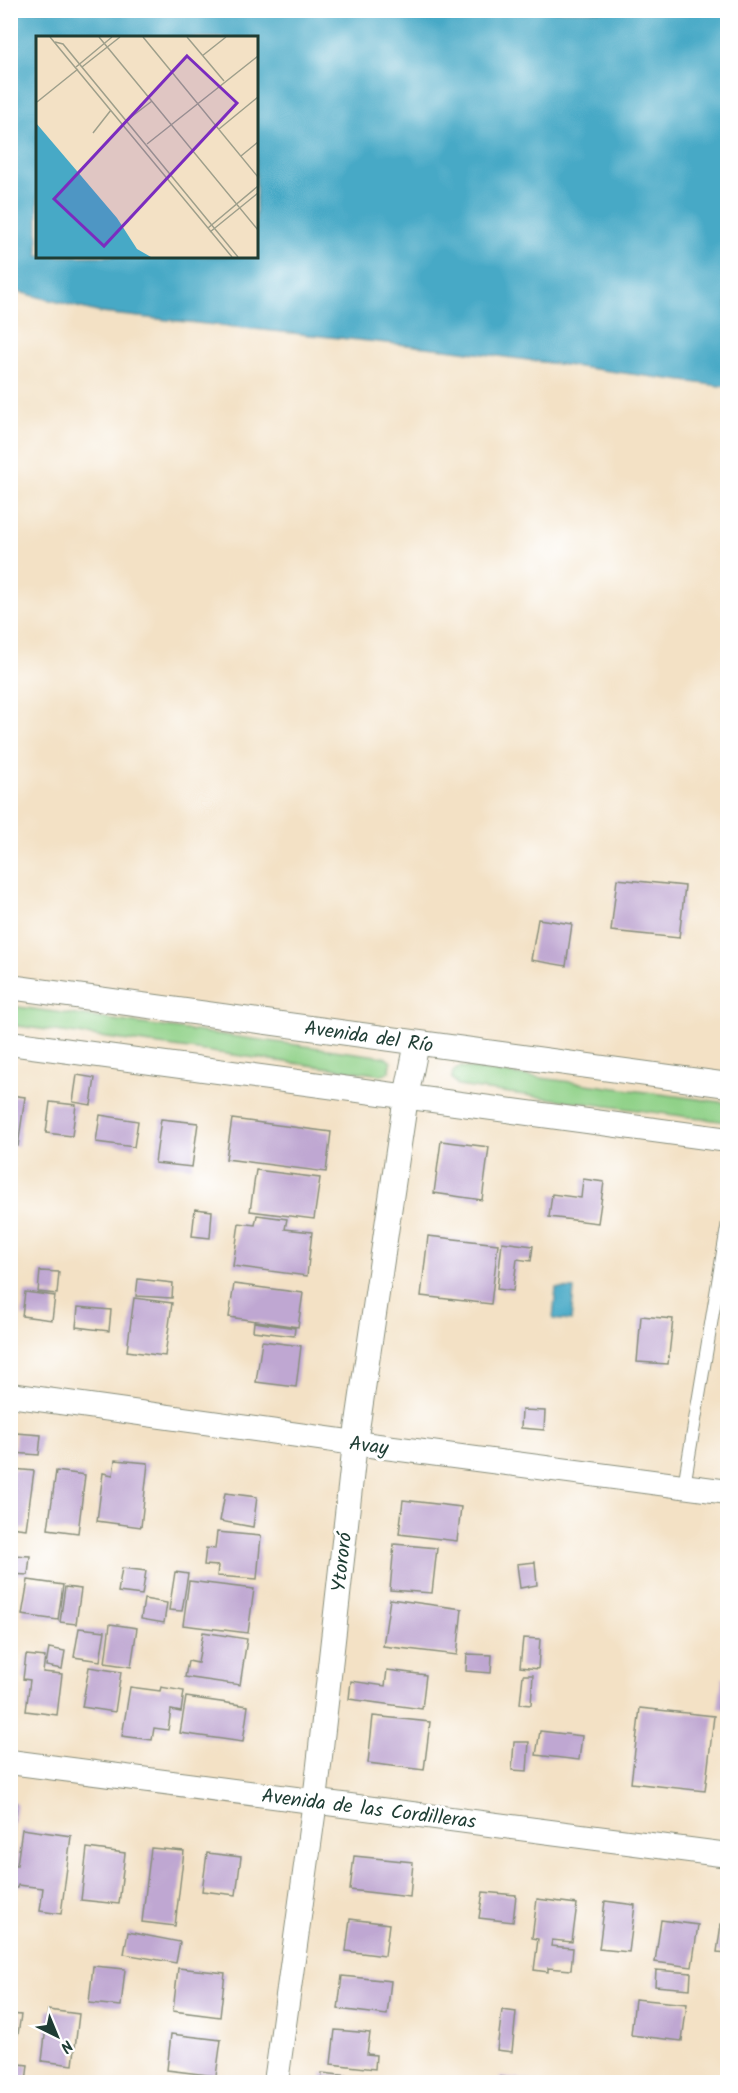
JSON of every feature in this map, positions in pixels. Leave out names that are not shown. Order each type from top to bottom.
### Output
[{"type":"street","name":"Avenida del Río","points":[[10,987],[728,1085]]},
{"type":"street","points":[[10,1043],[728,1140]]},
{"type":"street","name":"Ytororó","points":[[276,2082],[315,1801],[355,1443],[406,1096],[417,1043]]},
{"type":"street","name":"Avay","points":[[10,1395],[728,1492]]},
{"type":"street","name":"Avenida de las Cordilleras","points":[[10,1762],[728,1855]]},
{"type":"lane","points":[[684,1486],[728,1222]]},
{"type":"green space","points":[[11,1006],[385,1057],[391,1062],[390,1071],[383,1075],[11,1025]]},
{"type":"green space","points":[[460,1067],[727,1103],[727,1122],[458,1086],[452,1078],[453,1072]]},
{"type":"water","points":[[11,10],[727,11],[727,387],[454,350],[101,313],[11,290]]},
{"type":"water","points":[[556,1288],[574,1289],[571,1321],[553,1319]]},
{"type":"building","points":[[617,879],[685,886],[679,938],[611,931]]},
{"type":"building","points":[[538,919],[572,924],[566,966],[531,960]]},
{"type":"building","points":[[77,1075],[95,1078],[91,1105],[73,1102]]},
{"type":"building","points":[[10,1095],[25,1097],[18,1146],[10,1145]]},
{"type":"building","points":[[50,1102],[76,1105],[72,1136],[46,1133]]},
{"type":"building","points":[[100,1115],[138,1121],[134,1147],[96,1142]]},
{"type":"building","points":[[161,1119],[198,1123],[192,1167],[155,1163]]},
{"type":"building","points":[[232,1119],[331,1132],[326,1172],[226,1159]]},
{"type":"building","points":[[441,1141],[489,1147],[482,1200],[434,1193]]},
{"type":"building","points":[[256,1170],[320,1178],[314,1219],[250,1211]]},
{"type":"building","points":[[583,1179],[604,1182],[598,1223],[549,1217],[552,1194],[581,1198]]},
{"type":"building","points":[[195,1209],[212,1211],[210,1238],[192,1236]]},
{"type":"building","points":[[257,1215],[287,1219],[285,1229],[312,1232],[307,1276],[233,1266],[239,1223],[255,1225]]},
{"type":"building","points":[[428,1236],[498,1244],[491,1304],[421,1296]]},
{"type":"building","points":[[502,1242],[533,1246],[531,1261],[517,1259],[513,1291],[497,1289]]},
{"type":"building","points":[[40,1271],[59,1272],[57,1294],[38,1292]]},
{"type":"building","points":[[138,1279],[173,1283],[172,1298],[136,1296]]},
{"type":"building","points":[[234,1284],[303,1293],[298,1327],[229,1317]]},
{"type":"building","points":[[25,1292],[55,1296],[52,1320],[22,1316]]},
{"type":"building","points":[[134,1298],[172,1303],[165,1356],[127,1351]]},
{"type":"building","points":[[78,1307],[111,1310],[109,1331],[76,1327]]},
{"type":"building","points":[[641,1316],[673,1319],[668,1364],[637,1362]]},
{"type":"building","points":[[254,1322],[295,1328],[294,1336],[253,1331]]},
{"type":"building","points":[[262,1341],[301,1346],[296,1387],[256,1382]]},
{"type":"building","points":[[522,1410],[545,1411],[544,1430],[521,1428]]},
{"type":"building","points":[[16,1433],[41,1435],[39,1455],[14,1453]]},
{"type":"building","points":[[115,1460],[148,1463],[141,1527],[97,1521],[103,1473],[113,1475]]},
{"type":"building","points":[[13,1469],[34,1471],[26,1529],[10,1527],[10,1491]]},
{"type":"building","points":[[56,1471],[85,1475],[78,1533],[48,1529]]},
{"type":"building","points":[[225,1493],[257,1497],[253,1527],[220,1521]]},
{"type":"building","points":[[403,1500],[461,1507],[457,1541],[399,1534]]},
{"type":"building","points":[[217,1532],[261,1536],[257,1579],[217,1576],[218,1566],[204,1565],[206,1548],[215,1549]]},
{"type":"building","points":[[394,1544],[437,1548],[432,1593],[390,1590]]},
{"type":"building","points":[[10,1555],[30,1556],[28,1575],[10,1574]]},
{"type":"building","points":[[535,1562],[537,1585],[520,1588],[517,1564]]},
{"type":"building","points":[[122,1568],[146,1571],[142,1595],[118,1592]]},
{"type":"building","points":[[175,1572],[188,1574],[182,1611],[169,1610]]},
{"type":"building","points":[[28,1580],[63,1585],[58,1620],[22,1615]]},
{"type":"building","points":[[189,1581],[254,1589],[248,1633],[183,1625]]},
{"type":"building","points":[[65,1587],[81,1589],[76,1624],[60,1622]]},
{"type":"building","points":[[144,1599],[167,1603],[164,1623],[141,1619]]},
{"type":"building","points":[[390,1599],[462,1609],[457,1655],[383,1646]]},
{"type":"building","points":[[110,1624],[137,1628],[131,1667],[105,1663]]},
{"type":"building","points":[[79,1628],[105,1631],[100,1661],[74,1657]]},
{"type":"building","points":[[203,1632],[247,1639],[240,1685],[185,1677],[188,1661],[198,1663]]},
{"type":"building","points":[[523,1638],[540,1639],[538,1669],[520,1667]]},
{"type":"building","points":[[49,1648],[65,1651],[62,1669],[46,1666]]},
{"type":"building","points":[[467,1654],[492,1655],[491,1673],[466,1671]]},
{"type":"building","points":[[26,1655],[45,1657],[43,1672],[62,1674],[57,1715],[26,1711],[30,1680],[23,1679]]},
{"type":"building","points":[[89,1667],[121,1672],[115,1712],[82,1707]]},
{"type":"building","points":[[387,1670],[426,1675],[422,1709],[349,1699],[351,1681],[385,1686]]},
{"type":"building","points":[[523,1675],[533,1675],[531,1705],[520,1704]]},
{"type":"building","points":[[722,1678],[728,1679],[728,1710],[718,1708]]},
{"type":"building","points":[[130,1687],[160,1691],[161,1687],[184,1691],[181,1712],[171,1710],[168,1730],[154,1728],[152,1740],[122,1736]]},
{"type":"building","points":[[186,1697],[248,1706],[243,1742],[180,1733]]},
{"type":"building","points":[[640,1708],[714,1716],[705,1791],[631,1783]]},
{"type":"building","points":[[373,1716],[430,1722],[424,1770],[368,1763]]},
{"type":"building","points":[[540,1731],[582,1736],[579,1760],[536,1755]]},
{"type":"building","points":[[514,1742],[529,1742],[527,1771],[512,1770]]},
{"type":"building","points":[[10,1802],[17,1803],[12,1838],[10,1838]]},
{"type":"building","points":[[22,1829],[71,1836],[61,1914],[40,1911],[43,1888],[18,1885],[17,1888],[10,1888],[10,1865],[17,1865]]},
{"type":"building","points":[[87,1848],[125,1853],[119,1904],[81,1900]]},
{"type":"building","points":[[151,1848],[184,1851],[175,1926],[142,1922]]},
{"type":"building","points":[[207,1853],[241,1857],[236,1895],[202,1891]]},
{"type":"building","points":[[354,1856],[413,1862],[410,1897],[350,1890]]},
{"type":"building","points":[[483,1892],[516,1895],[513,1922],[479,1918]]},
{"type":"building","points":[[537,1899],[577,1904],[572,1942],[552,1940],[551,1946],[573,1948],[571,1970],[548,1968],[548,1972],[534,1970],[538,1939],[532,1938]]},
{"type":"building","points":[[605,1901],[635,1905],[629,1952],[599,1949]]},
{"type":"building","points":[[350,1919],[389,1924],[385,1956],[346,1951]]},
{"type":"building","points":[[661,1920],[698,1925],[692,1967],[655,1962]]},
{"type":"building","points":[[721,1924],[728,1925],[728,1953],[717,1952]]},
{"type":"building","points":[[128,1932],[180,1942],[176,1963],[124,1954]]},
{"type":"building","points":[[93,1966],[125,1969],[121,2006],[89,2003]]},
{"type":"building","points":[[178,1968],[225,1973],[220,2017],[173,2011]]},
{"type":"building","points":[[656,1970],[691,1973],[690,1989],[655,1986]]},
{"type":"building","points":[[342,1976],[391,1981],[387,2015],[338,2009]]},
{"type":"building","points":[[635,1999],[687,2004],[682,2041],[631,2035]]},
{"type":"building","points":[[48,2010],[79,2014],[73,2065],[42,2061]]},
{"type":"building","points":[[502,2010],[516,2012],[512,2052],[497,2050]]},
{"type":"building","points":[[10,2014],[21,2015],[18,2034],[10,2033]]},
{"type":"building","points":[[335,2030],[370,2033],[367,2054],[376,2055],[375,2069],[331,2064]]},
{"type":"building","points":[[171,2034],[221,2040],[216,2076],[167,2070]]},
{"type":"building","points":[[10,2063],[28,2065],[26,2082],[10,2082]]},
{"type":"building","points":[[322,2073],[386,2080],[386,2082],[321,2082]]},
{"type":"building","points":[[500,2077],[532,2081],[499,2082]]}]
